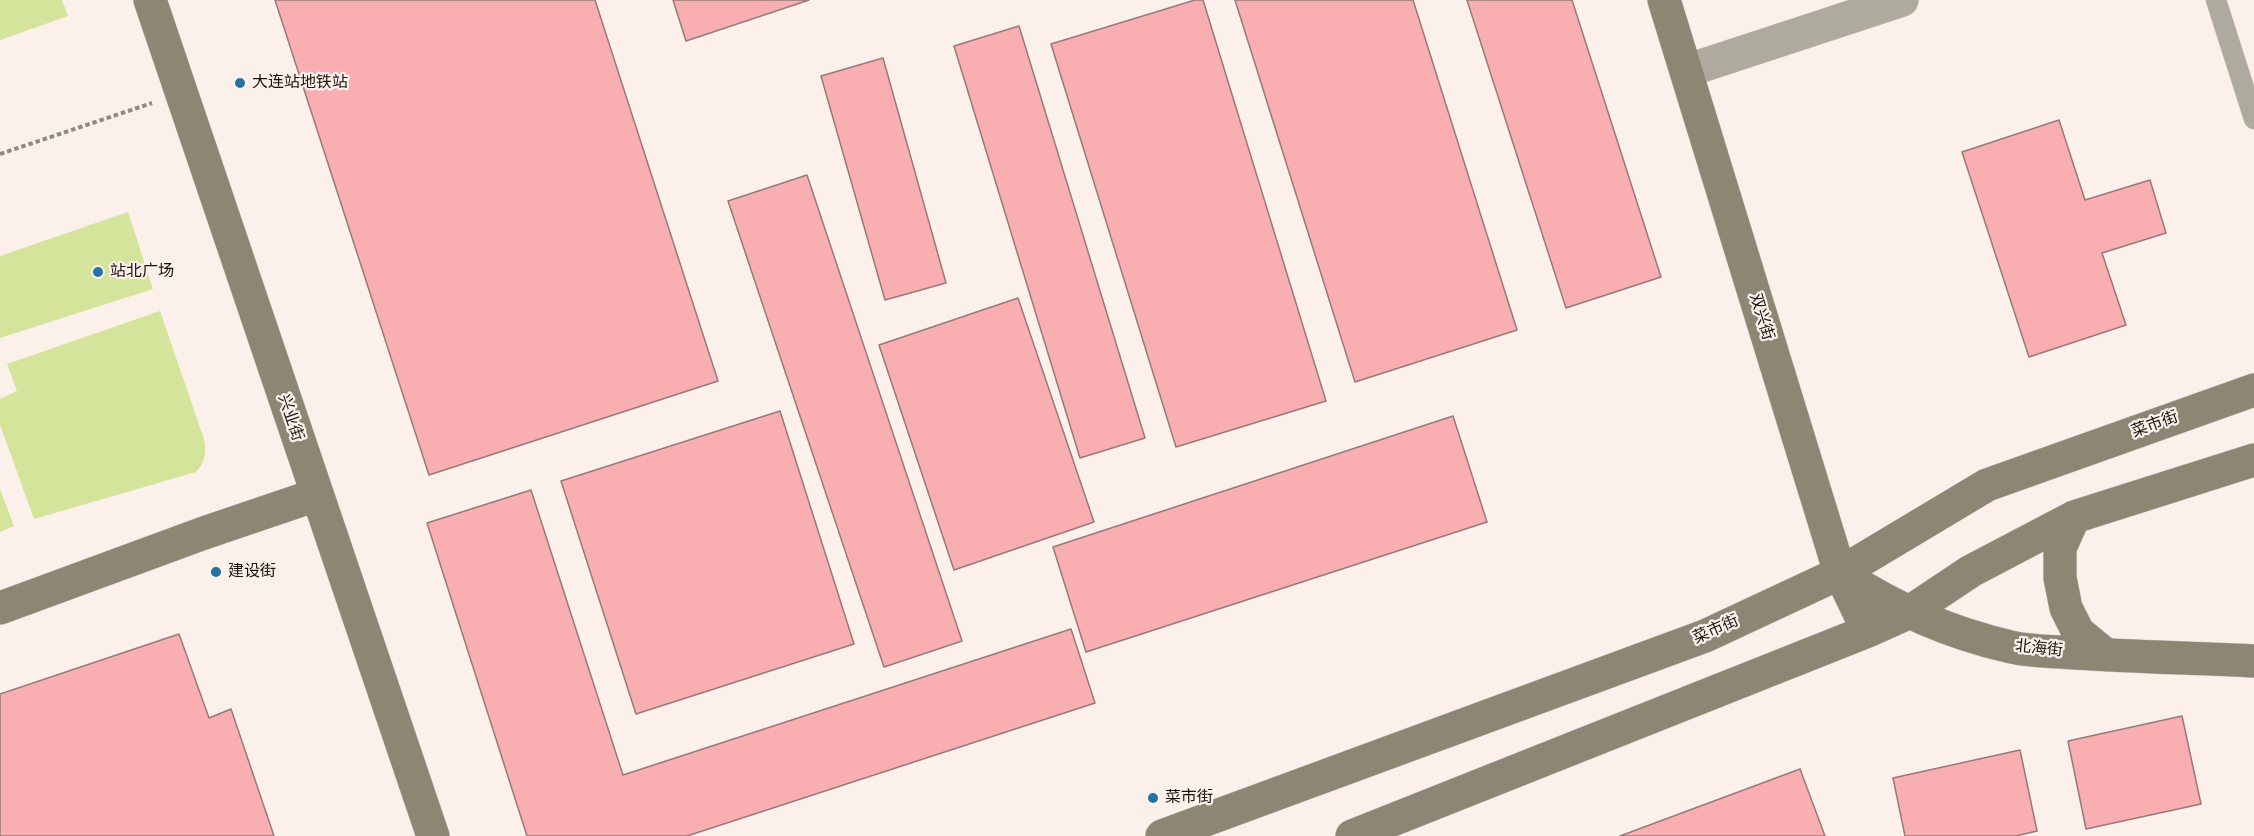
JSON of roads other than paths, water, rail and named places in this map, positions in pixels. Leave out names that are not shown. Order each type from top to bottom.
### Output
[{"type":"main road","name":"兴业街","points":[[150,0],[433,836]]},
{"type":"main road","name":"双兴街","points":[[1664,0],[1840,573],[1868,631]]},
{"type":"main road","name":"菜市街","points":[[1162,836],[1705,636],[1840,573],[1987,485],[2254,390]]},
{"type":"main road","points":[[1352,836],[1868,631],[1908,612],[1971,571],[2074,517],[2254,460]]},
{"type":"main road","points":[[0,608],[204,533],[316,495]]},
{"type":"main road","points":[[2074,517],[2060,548],[2060,578],[2066,608],[2078,632],[2106,655]]},
{"type":"main road","name":"北海街","points":[[1840,573],[1875,596],[1908,612],[1951,630],[2014,648],[2106,655],[2254,660]]},
{"type":"street","points":[[1686,71],[1902,0]]},
{"type":"lane","points":[[2216,0],[2254,118]]},
{"type":"place","name":"大连站地铁站","points":[[240,83]]},
{"type":"place","name":"站北广场","points":[[98,272]]},
{"type":"place","name":"建设街","points":[[216,572]]},
{"type":"place","name":"菜市街","points":[[1153,798]]}]
